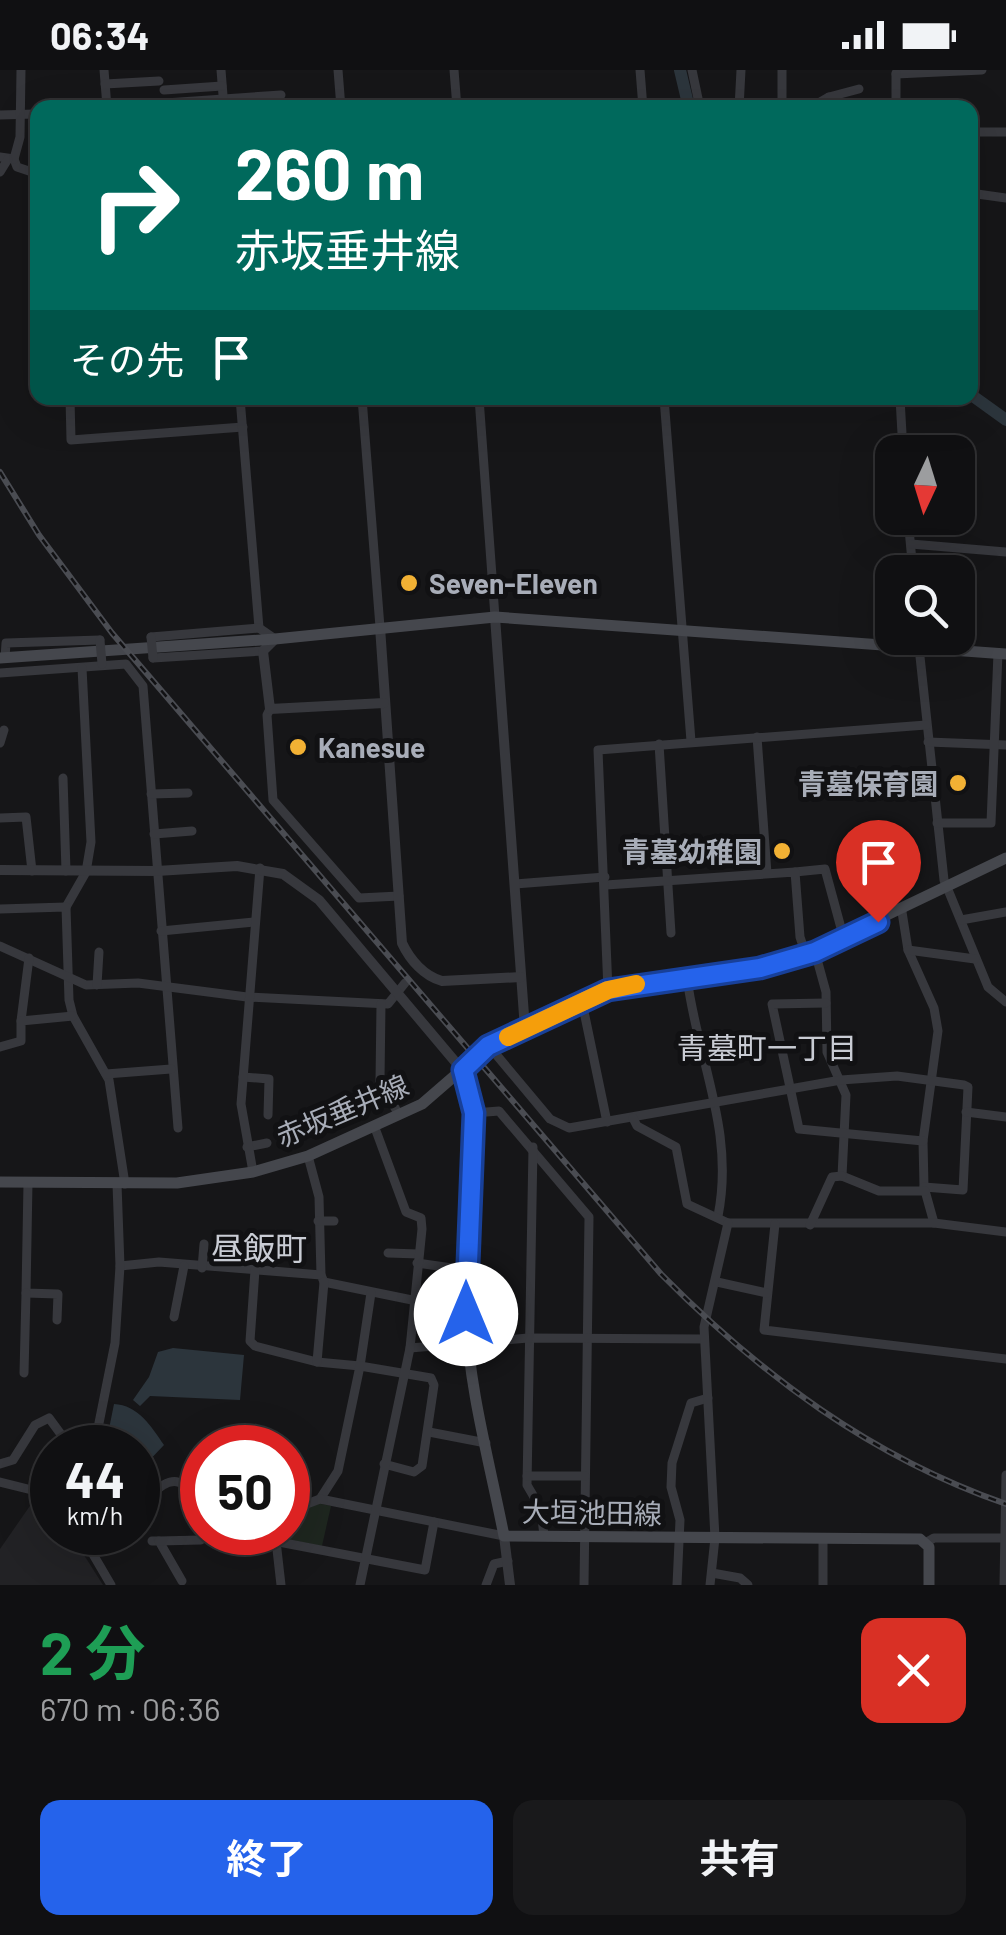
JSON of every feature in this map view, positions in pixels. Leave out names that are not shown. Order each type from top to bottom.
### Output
[{"type":"main road","points":[[2,658],[275,639],[495,617],[875,639]]},
{"type":"main road","points":[[975,650],[1002,654]]},
{"type":"main road","name":"赤坂垂井線","points":[[0,1182],[177,1183],[253,1172],[308,1156],[430,1100],[488,1046],[608,990],[760,968],[811,953],[1006,858]]},
{"type":"main road","name":"大垣池田線","points":[[463,1070],[474,1113],[466,1270],[468,1342],[504,1536],[927,1542]]},
{"type":"main road","points":[[927,1542],[930,1585]]},
{"type":"street","points":[[0,172],[20,114],[22,70]]},
{"type":"street","points":[[104,70],[106,100]]},
{"type":"street","points":[[221,70],[224,100]]},
{"type":"street","points":[[338,70],[340,100]]},
{"type":"street","points":[[454,70],[456,100]]},
{"type":"street","points":[[640,70],[643,100]]},
{"type":"street","points":[[692,70],[698,100]]},
{"type":"street","points":[[740,100],[741,70]]},
{"type":"street","points":[[782,70],[782,100]]},
{"type":"street","points":[[896,100],[896,72],[982,70]]},
{"type":"street","points":[[105,84],[222,86]]},
{"type":"street","points":[[834,100],[859,89]]},
{"type":"street","points":[[252,100],[281,96]]},
{"type":"street","points":[[0,115],[30,114]]},
{"type":"street","points":[[978,132],[1006,132]]},
{"type":"street","points":[[7,158],[30,171]]},
{"type":"street","points":[[978,193],[1006,198]]},
{"type":"street","points":[[70,405],[71,440],[242,428]]},
{"type":"street","points":[[240,405],[258,628]]},
{"type":"street","points":[[363,405],[402,942],[413,967],[442,982],[521,977]]},
{"type":"street","points":[[480,405],[525,1030]]},
{"type":"street","points":[[665,405],[691,742]]},
{"type":"street","points":[[900,405],[902,435]]},
{"type":"street","points":[[910,535],[912,555]]},
{"type":"street","points":[[911,544],[1006,552]]},
{"type":"street","points":[[258,628],[275,639],[263,651],[153,662],[151,637],[258,628]]},
{"type":"street","points":[[2,658],[6,643],[100,640],[102,666]]},
{"type":"street","points":[[263,651],[270,709],[267,715],[273,800],[359,898],[399,896]]},
{"type":"street","points":[[937,823],[991,823],[1002,654]]},
{"type":"street","points":[[919,655],[946,886],[988,988],[1006,1002]]},
{"type":"street","points":[[0,673],[126,664],[143,686],[178,1128]]},
{"type":"street","points":[[82,668],[91,815],[86,872],[66,907],[65,977],[73,1016],[106,1074],[121,1184],[115,1342],[99,1425]]},
{"type":"street","points":[[270,709],[384,703]]},
{"type":"street","points":[[608,990],[596,752],[926,724]]},
{"type":"street","points":[[0,743],[4,730]]},
{"type":"street","points":[[757,737],[767,873]]},
{"type":"street","points":[[928,742],[1006,745]]},
{"type":"street","points":[[659,744],[671,933]]},
{"type":"street","points":[[63,778],[66,871]]},
{"type":"street","points":[[151,794],[188,793]]},
{"type":"street","points":[[0,818],[26,817],[32,871]]},
{"type":"street","points":[[154,834],[192,831]]},
{"type":"street","points":[[0,870],[260,868],[283,874],[319,900],[463,1070]]},
{"type":"street","points":[[253,1172],[242,1122],[242,1077],[260,868]]},
{"type":"street","points":[[514,884],[670,880],[825,869],[844,939]]},
{"type":"street","points":[[795,872],[800,937],[811,953],[826,1004],[827,1052],[846,1095],[847,1136],[842,1176]]},
{"type":"street","points":[[0,909],[66,907]]},
{"type":"street","points":[[902,912],[908,950],[934,1008],[937,1056],[923,1141],[925,1189],[934,1222]]},
{"type":"street","points":[[961,920],[1006,912]]},
{"type":"street","points":[[161,931],[254,922]]},
{"type":"street","points":[[0,946],[65,977],[98,985],[164,986],[246,997],[388,1004],[405,983]]},
{"type":"street","points":[[908,950],[975,959]]},
{"type":"street","points":[[98,985],[100,952]]},
{"type":"street","points":[[0,1047],[21,1041],[29,958]]},
{"type":"street","points":[[687,978],[696,1042],[724,1146],[718,1216]]},
{"type":"street","points":[[582,1002],[607,1122]]},
{"type":"street","points":[[381,1004],[380,1082],[400,1116]]},
{"type":"street","points":[[826,1004],[772,1004],[798,1129],[923,1141]]},
{"type":"street","points":[[22,1021],[73,1016]]},
{"type":"street","points":[[488,1046],[560,1126],[633,1118],[841,1080],[931,1079],[968,1087],[963,1190],[879,1192],[842,1176],[832,1177],[810,1225]]},
{"type":"street","points":[[106,1074],[172,1069]]},
{"type":"street","points":[[242,1077],[268,1079],[268,1114]]},
{"type":"street","points":[[474,1113],[499,1111],[589,1217],[584,1585]]},
{"type":"street","points":[[966,1112],[1006,1117]]},
{"type":"street","points":[[633,1118],[637,1126],[676,1147],[687,1204],[728,1224],[934,1222],[1006,1232]]},
{"type":"street","points":[[360,1585],[410,1348],[421,1218],[406,1212],[374,1128]]},
{"type":"street","points":[[247,1146],[267,1142]]},
{"type":"street","points":[[532,1147],[527,1476],[529,1492],[541,1509],[544,1536]]},
{"type":"street","points":[[308,1156],[316,1180],[323,1278],[317,1362]]},
{"type":"street","points":[[24,1373],[28,1183]]},
{"type":"street","points":[[318,1221],[334,1222]]},
{"type":"street","points":[[710,1585],[715,1538],[704,1340],[728,1224]]},
{"type":"street","points":[[775,1224],[764,1330],[1006,1359]]},
{"type":"street","points":[[202,1268],[204,1244]]},
{"type":"street","points":[[388,1253],[466,1270]]},
{"type":"street","points":[[120,1266],[159,1262],[323,1278],[371,1293],[412,1300]]},
{"type":"street","points":[[174,1317],[184,1266]]},
{"type":"street","points":[[254,1270],[250,1341],[254,1346],[317,1362],[431,1378],[429,1432],[422,1466],[414,1472],[384,1464]]},
{"type":"street","points":[[716,1282],[767,1293]]},
{"type":"street","points":[[26,1293],[58,1294],[57,1320]]},
{"type":"street","points":[[320,1499],[338,1471],[371,1293]]},
{"type":"street","points":[[410,1348],[528,1338],[704,1340]]},
{"type":"street","points":[[677,1585],[672,1463],[691,1402],[708,1398]]},
{"type":"street","points":[[429,1432],[486,1443]]},
{"type":"street","points":[[0,1464],[13,1460],[30,1433]]},
{"type":"street","points":[[1004,1585],[1006,1474]]},
{"type":"street","points":[[527,1476],[585,1476]]},
{"type":"street","points":[[0,1482],[30,1490]]},
{"type":"street","points":[[310,1503],[320,1499],[504,1536],[510,1585]]},
{"type":"street","points":[[310,1544],[425,1570],[434,1522]]},
{"type":"street","points":[[822,1585],[823,1538]]},
{"type":"street","points":[[927,1542],[934,1538],[1005,1538]]},
{"type":"street","points":[[180,1540],[155,1541],[182,1581]]},
{"type":"street","points":[[93,1555],[110,1585]]},
{"type":"street","points":[[278,1555],[281,1585]]},
{"type":"street","points":[[486,1585],[494,1564],[508,1561]]},
{"type":"street","points":[[712,1573],[740,1578],[748,1585]]},
{"type":"shaded area","points":[[173,1348],[244,1355],[240,1400],[150,1396],[140,1406],[133,1400],[149,1377],[158,1352]]},
{"type":"shaded area","points":[[114,1404],[137,1412],[150,1425],[110,1425]]},
{"type":"shaded area","points":[[30,1506],[30,1555],[84,1555],[103,1585],[0,1585],[0,1549]]},
{"type":"shaded area","points":[[310,1506],[331,1506],[322,1546],[310,1544]]},
{"type":"waterway","points":[[680,70],[687,100]]},
{"type":"waterway","points":[[978,400],[1006,420]]},
{"type":"railway","points":[[0,472],[39,535],[112,633],[661,1274],[738,1346],[820,1409],[909,1462],[1006,1504]]},
{"type":"slow traffic","points":[[508,1037],[608,990],[636,984]]},
{"type":"place","name":"Seven-Eleven","points":[[409,583]]},
{"type":"place","name":"Kanesue","points":[[298,747]]},
{"type":"place","name":"青墓保育園","points":[[958,783]]},
{"type":"place","name":"青墓幼稚園","points":[[782,851]]},
{"type":"district","name":"青墓町一丁目","points":[[767,1047]]},
{"type":"district","name":"昼飯町","points":[[259,1247]]},
{"type":"route","points":[[466,1314],[474,1113],[463,1070],[488,1046],[608,990],[760,968],[815,952],[878,922]]}]
